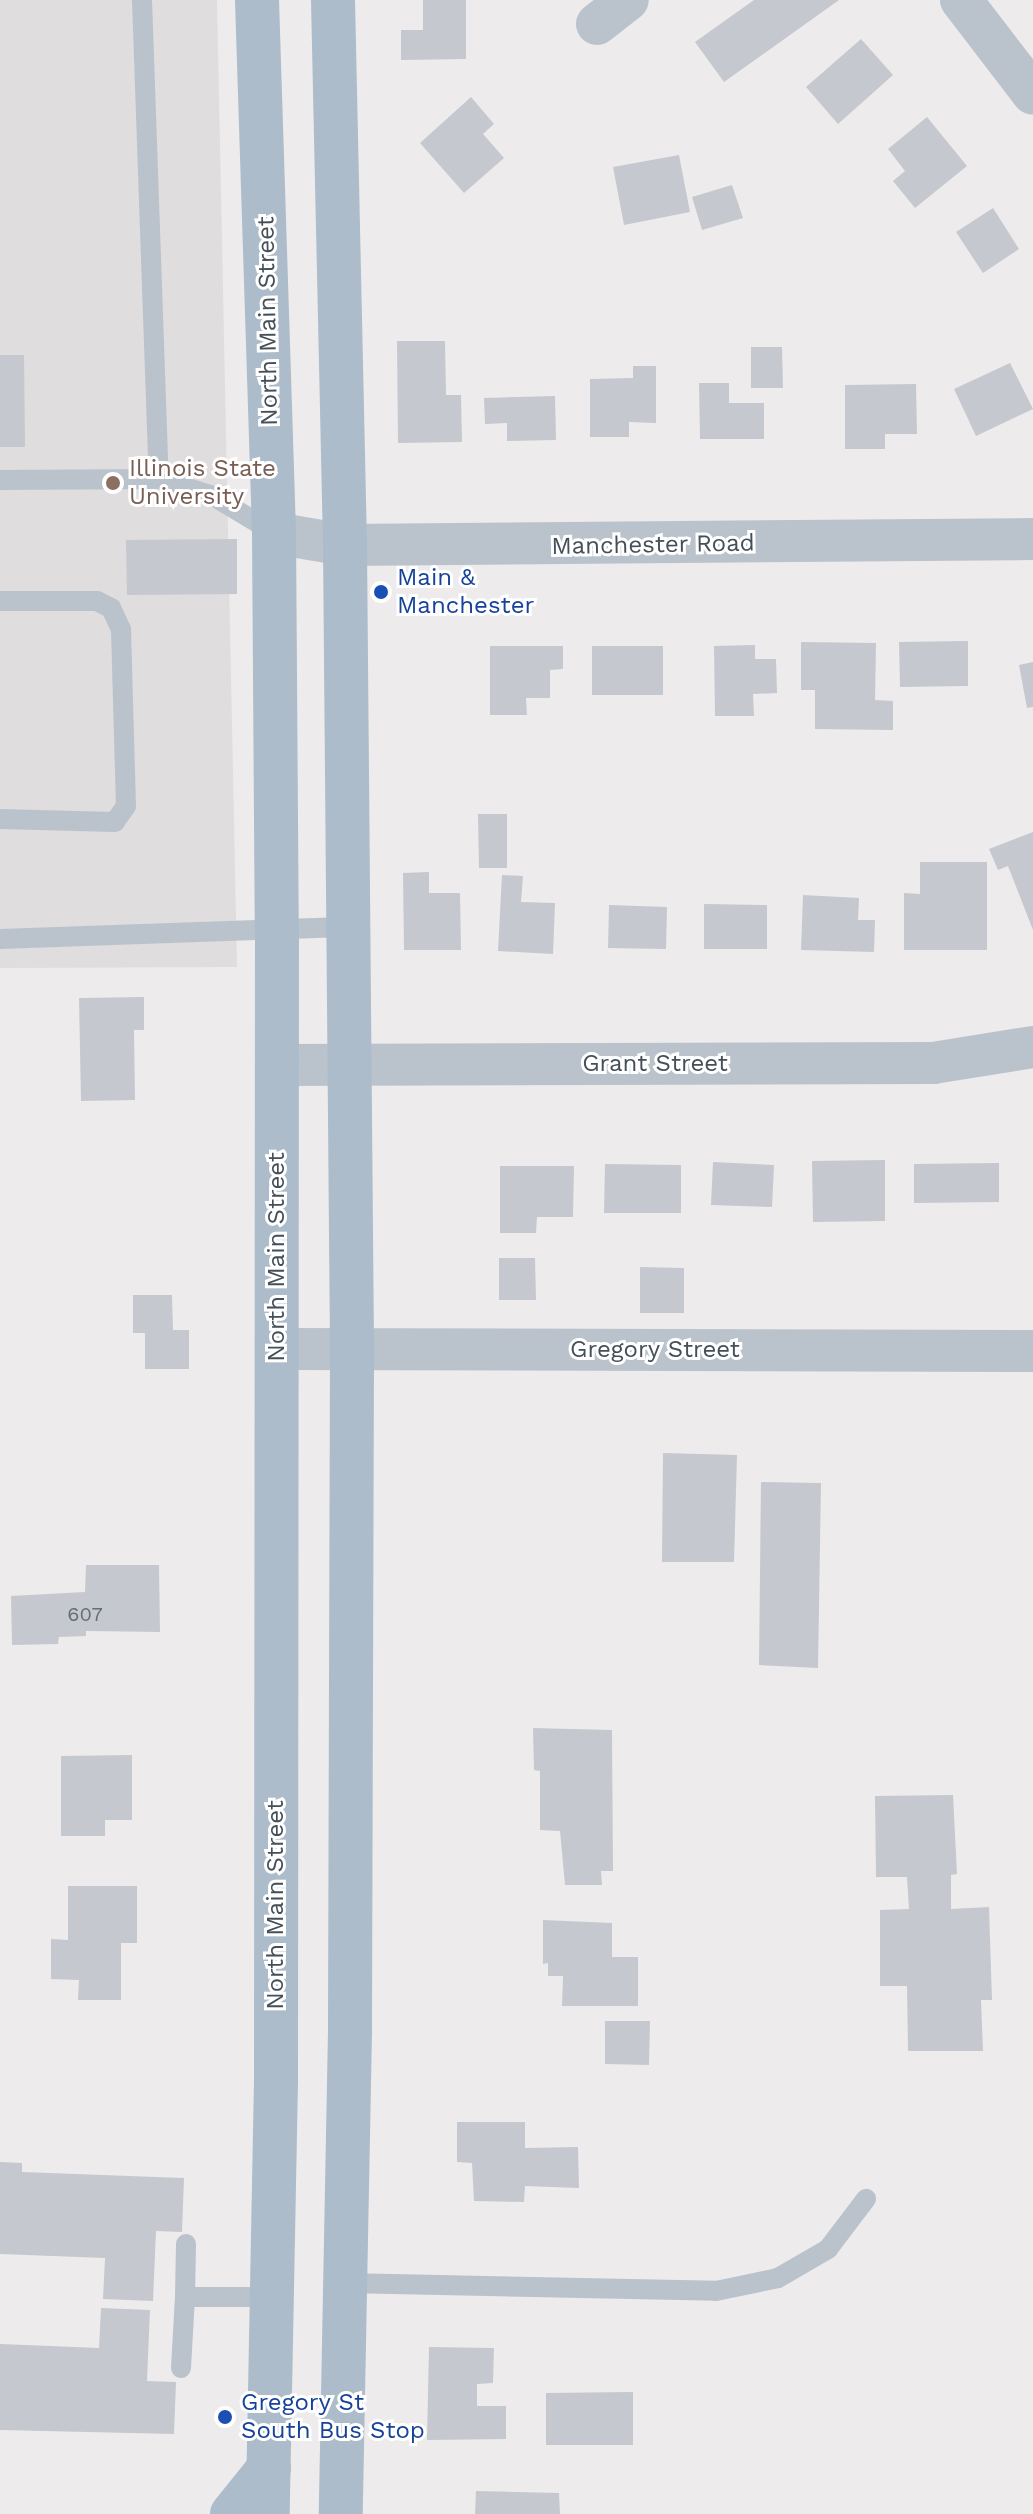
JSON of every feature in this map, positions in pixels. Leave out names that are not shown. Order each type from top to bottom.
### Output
[{"type":"main road","name":"North Main Street","points":[[257,0],[274,533],[277,930],[272,2297],[268,2514]]},
{"type":"main road","points":[[333,0],[345,545],[345,927],[352,1349],[341,2514]]},
{"type":"main road","points":[[232,2514],[269,2468]]},
{"type":"street","points":[[961,0],[1033,94]]},
{"type":"street","name":"Manchester Road","points":[[274,533],[345,545],[1033,539]]},
{"type":"street","name":"Grant Street","points":[[277,1065],[933,1063],[1033,1047]]},
{"type":"street","name":"Gregory Street","points":[[277,1349],[1033,1351]]},
{"type":"lane","points":[[142,0],[159,479]]},
{"type":"lane","points":[[0,480],[159,479],[213,496],[274,533]]},
{"type":"lane","points":[[0,601],[97,601],[111,608],[121,629],[126,806],[115,822],[0,819]]},
{"type":"lane","points":[[0,939],[345,927]]},
{"type":"lane","points":[[345,2283],[716,2291],[778,2278],[828,2249],[866,2199]]},
{"type":"lane","points":[[181,2368],[186,2244]]},
{"type":"lane","points":[[185,2297],[272,2297]]},
{"type":"shaded area","name":"Illinois State University","points":[[0,0],[217,0],[237,967],[0,968]]},
{"type":"building","points":[[423,0],[466,0],[466,59],[401,60],[401,30],[423,30]]},
{"type":"building","points":[[754,0],[839,0],[724,82],[695,42]]},
{"type":"building","points":[[861,39],[893,75],[838,124],[806,87]]},
{"type":"building","points":[[471,97],[494,124],[483,134],[504,158],[464,193],[420,143]]},
{"type":"building","points":[[927,117],[967,166],[915,208],[893,181],[905,171],[888,149]]},
{"type":"building","points":[[679,155],[690,212],[624,225],[613,167]]},
{"type":"building","points":[[732,185],[743,218],[702,230],[692,197]]},
{"type":"building","points":[[993,208],[1019,249],[983,273],[956,232]]},
{"type":"building","points":[[397,341],[445,341],[446,395],[461,395],[462,442],[398,443]]},
{"type":"building","points":[[751,347],[782,347],[783,388],[751,388]]},
{"type":"building","points":[[0,355],[24,355],[25,447],[0,447]]},
{"type":"building","points":[[1010,363],[1033,409],[976,436],[954,389]]},
{"type":"building","points":[[633,366],[656,366],[656,423],[629,422],[629,437],[590,437],[590,379],[633,378]]},
{"type":"building","points":[[699,383],[729,383],[729,403],[764,403],[764,439],[700,439]]},
{"type":"building","points":[[916,384],[917,434],[885,434],[885,449],[845,449],[845,385]]},
{"type":"building","points":[[555,396],[556,440],[507,441],[507,423],[485,424],[484,398]]},
{"type":"building","points":[[237,539],[237,594],[127,595],[126,540]]},
{"type":"building","points":[[968,641],[968,686],[900,687],[899,642]]},
{"type":"building","points":[[801,642],[876,643],[875,700],[893,701],[893,730],[815,729],[815,690],[801,690]]},
{"type":"building","points":[[755,645],[755,659],[776,659],[777,693],[753,694],[754,716],[715,716],[714,646]]},
{"type":"building","points":[[490,646],[563,646],[563,669],[550,670],[550,698],[526,698],[527,715],[490,715]]},
{"type":"building","points":[[592,646],[663,646],[663,695],[592,695]]},
{"type":"building","points":[[1033,662],[1033,707],[1027,708],[1019,665]]},
{"type":"building","points":[[478,814],[507,814],[507,868],[479,868]]},
{"type":"building","points":[[1033,832],[1033,930],[1008,866],[998,870],[989,849]]},
{"type":"building","points":[[920,862],[987,862],[987,950],[904,950],[904,893],[920,894]]},
{"type":"building","points":[[429,872],[429,893],[460,893],[461,950],[404,950],[403,873]]},
{"type":"building","points":[[502,875],[523,876],[521,902],[555,903],[553,954],[498,951]]},
{"type":"building","points":[[803,895],[859,898],[858,920],[875,920],[874,952],[801,950]]},
{"type":"building","points":[[704,904],[767,905],[767,949],[704,949]]},
{"type":"building","points":[[609,905],[667,907],[666,949],[608,948]]},
{"type":"building","points":[[144,997],[144,1030],[134,1030],[135,1100],[81,1101],[79,998]]},
{"type":"building","points":[[885,1160],[885,1221],[813,1222],[812,1161]]},
{"type":"building","points":[[713,1162],[774,1165],[772,1207],[711,1205]]},
{"type":"building","points":[[999,1163],[999,1202],[914,1203],[914,1164]]},
{"type":"building","points":[[605,1164],[681,1165],[681,1213],[604,1213]]},
{"type":"building","points":[[500,1166],[574,1166],[573,1217],[537,1217],[536,1233],[500,1233]]},
{"type":"building","points":[[499,1258],[535,1258],[536,1300],[499,1300]]},
{"type":"building","points":[[640,1267],[684,1268],[684,1313],[640,1313]]},
{"type":"building","points":[[133,1295],[172,1295],[173,1330],[189,1330],[189,1369],[145,1369],[145,1333],[133,1333]]},
{"type":"building","points":[[663,1453],[737,1455],[734,1562],[662,1562]]},
{"type":"building","points":[[761,1482],[821,1483],[818,1668],[759,1665]]},
{"type":"building","points":[[86,1565],[159,1565],[160,1632],[86,1631],[86,1636],[59,1637],[58,1644],[12,1645],[11,1596],[85,1592]]},
{"type":"building","points":[[533,1728],[612,1730],[613,1871],[601,1871],[602,1885],[565,1885],[560,1831],[540,1830],[540,1771],[534,1770]]},
{"type":"building","points":[[132,1755],[132,1820],[105,1820],[105,1836],[61,1836],[61,1756]]},
{"type":"building","points":[[953,1795],[957,1874],[951,1875],[951,1909],[989,1907],[992,2000],[981,2000],[983,2051],[908,2051],[907,1986],[880,1986],[880,1910],[909,1909],[907,1877],[876,1877],[875,1796]]},
{"type":"building","points":[[68,1886],[137,1886],[137,1943],[121,1943],[121,2000],[78,2000],[79,1980],[51,1979],[51,1939],[68,1940]]},
{"type":"building","points":[[543,1920],[612,1923],[612,1957],[638,1957],[638,2006],[562,2006],[563,1976],[548,1976],[548,1963],[543,1964]]},
{"type":"building","points":[[605,2021],[650,2021],[649,2065],[605,2064]]},
{"type":"building","points":[[457,2122],[525,2122],[525,2148],[578,2147],[579,2188],[525,2186],[524,2202],[474,2201],[472,2163],[457,2162]]},
{"type":"building","points":[[0,2162],[22,2163],[22,2172],[184,2178],[182,2232],[156,2231],[153,2301],[103,2299],[105,2258],[0,2254]]},
{"type":"building","points":[[101,2308],[150,2310],[147,2381],[176,2382],[174,2434],[0,2430],[0,2344],[99,2348]]},
{"type":"building","points":[[429,2347],[494,2348],[493,2383],[477,2384],[477,2406],[506,2406],[506,2439],[427,2440]]},
{"type":"building","points":[[633,2392],[633,2445],[546,2445],[546,2393]]},
{"type":"building","points":[[476,2491],[559,2493],[560,2514],[475,2514]]},
{"type":"place","name":"Illinois State University","points":[[113,483]]},
{"type":"place","name":"Main & Manchester","points":[[381,592]]},
{"type":"place","name":"Gregory St South Bus Stop","points":[[225,2417]]}]
